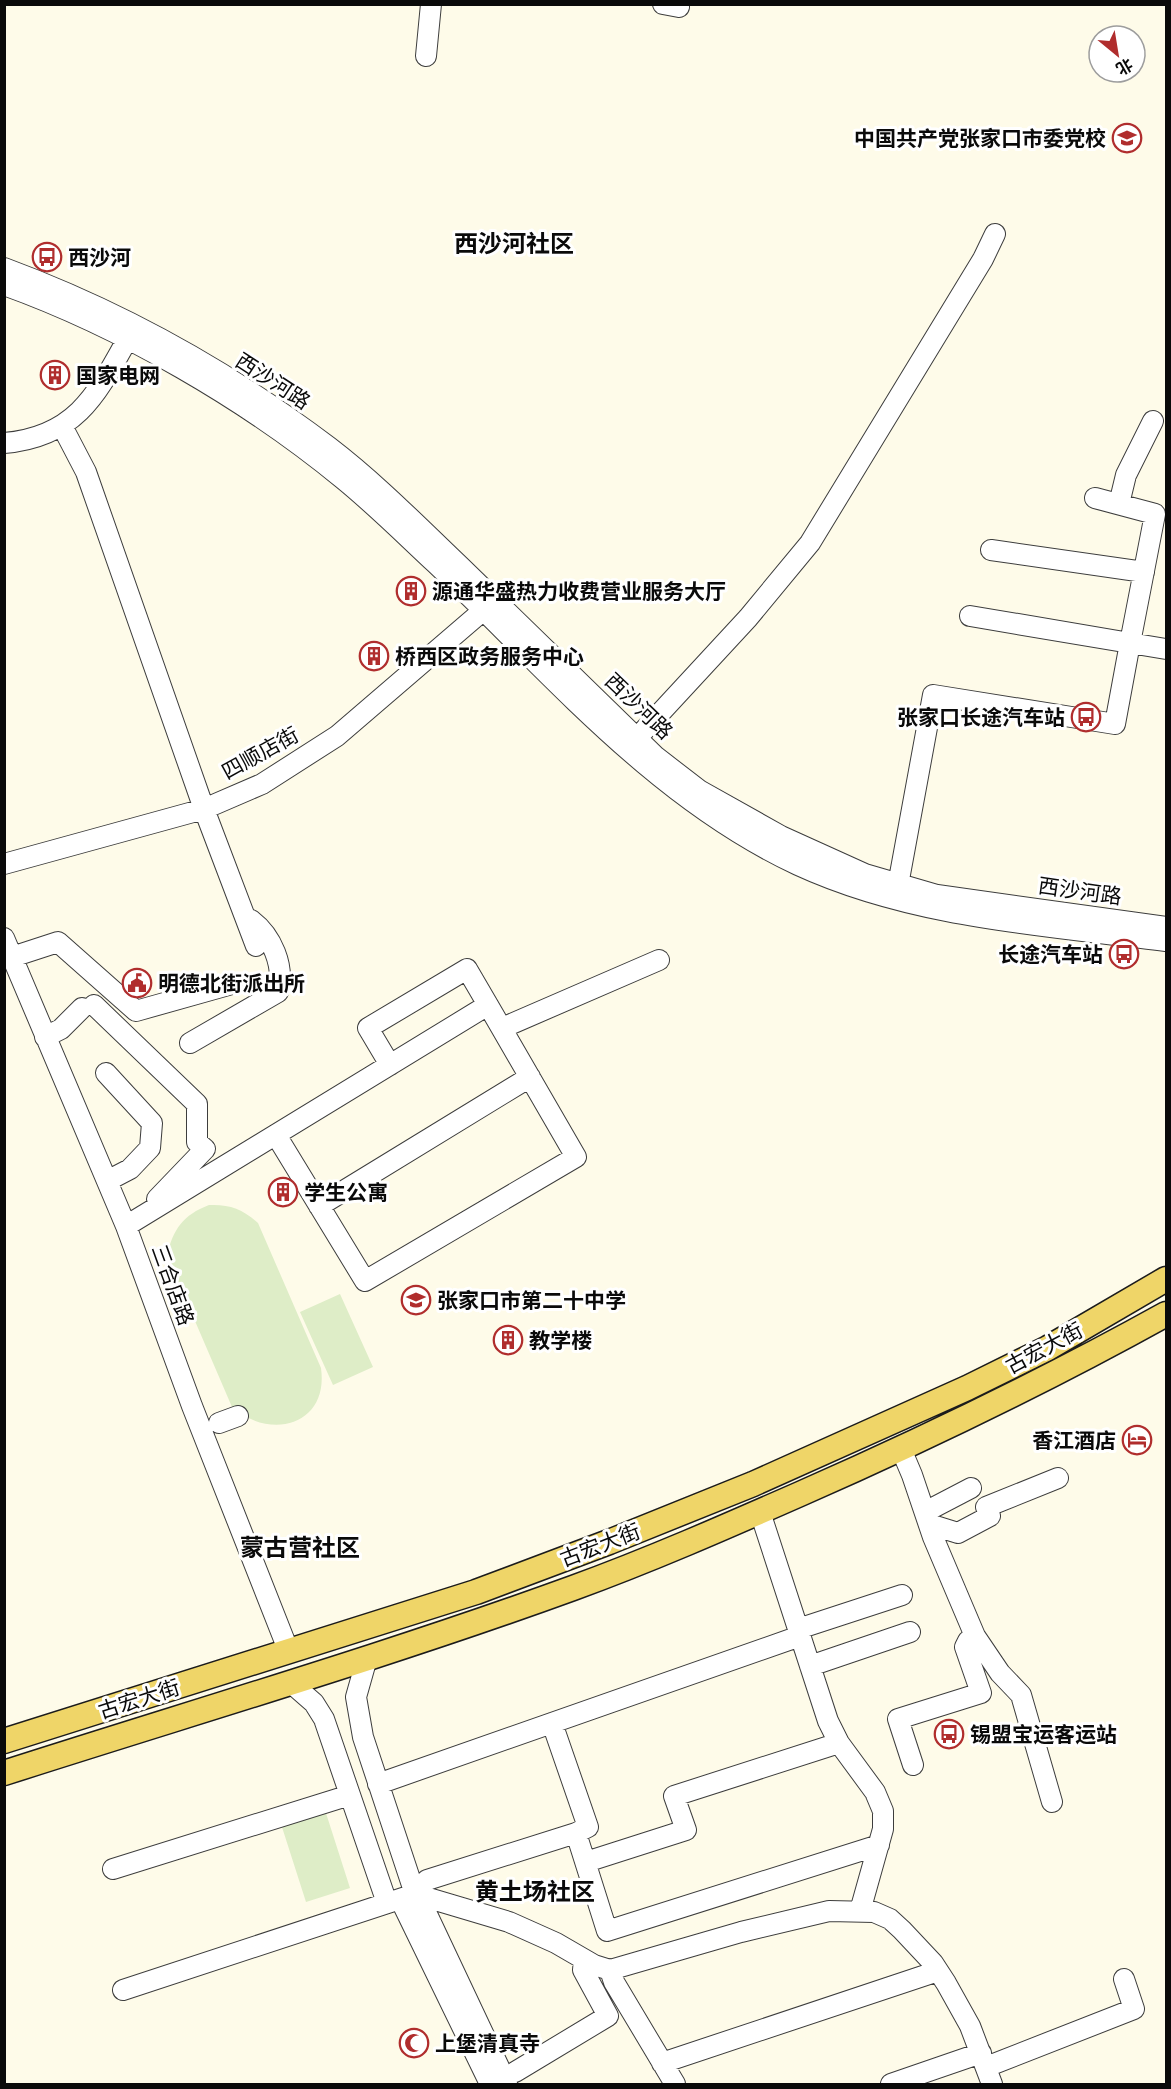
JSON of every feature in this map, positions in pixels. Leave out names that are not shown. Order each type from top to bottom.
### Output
[{"type":"main road","name":"古宏大街","points":[[4,1741],[476,1592],[753,1484],[1048,1348],[1167,1279]]},
{"type":"main road","name":"古宏大街","points":[[4,1773],[367,1658],[574,1588],[760,1512],[901,1449],[1013,1396],[1167,1314]]},
{"type":"main road","points":[[159,1693],[169,1720]]},
{"type":"street","points":[[426,56],[431,4]]},
{"type":"street","points":[[638,738],[748,618],[810,543],[983,259],[995,234]]},
{"type":"street","name":"西沙河路","points":[[4,268],[51,285],[150,333],[273,407],[330,448],[365,479],[634,756],[685,799],[733,830],[798,865],[863,891],[937,895],[1167,927]]},
{"type":"street","name":"西沙河路","points":[[4,285],[55,303],[128,338],[268,424],[344,479],[699,790],[780,836],[865,874],[934,910],[1167,941]]},
{"type":"street","points":[[4,443],[38,436],[62,426],[91,401],[128,338]]},
{"type":"street","points":[[1119,504],[1126,475],[1153,421]]},
{"type":"street","points":[[62,426],[86,472],[204,809],[256,946]]},
{"type":"street","points":[[896,892],[933,695],[1115,724],[1155,514],[1095,498]]},
{"type":"street","points":[[991,550],[1144,572]]},
{"type":"street","name":"四顺店街","points":[[4,864],[204,809],[262,784],[337,736],[490,606]]},
{"type":"street","points":[[970,616],[1167,649]]},
{"type":"street","points":[[190,1043],[278,992],[281,981],[274,951],[260,927],[244,914]]},
{"type":"street","name":"三合店路","points":[[4,938],[220,1449],[289,1652]]},
{"type":"street","points":[[12,957],[58,942],[136,1011],[232,984]]},
{"type":"street","points":[[502,1028],[659,960]]},
{"type":"street","points":[[276,1136],[365,1281],[576,1157],[466,969],[368,1028],[390,1065]]},
{"type":"street","points":[[126,1226],[488,1005]]},
{"type":"street","points":[[45,1036],[61,1029],[88,1006],[197,1104],[197,1142],[205,1149],[155,1201]]},
{"type":"street","points":[[106,1073],[152,1123],[150,1148],[130,1169],[107,1181]]},
{"type":"street","points":[[319,1206],[530,1077]]},
{"type":"street","points":[[192,1163],[202,1180]]},
{"type":"street","points":[[219,1423],[238,1416]]},
{"type":"street","points":[[901,1449],[975,1636],[995,1666],[1021,1695],[1052,1802]]},
{"type":"street","points":[[927,1518],[958,1533],[990,1516],[986,1507],[1058,1478]]},
{"type":"street","points":[[927,1518],[971,1488]]},
{"type":"street","points":[[760,1512],[828,1721],[839,1743],[862,1771],[883,1811],[883,1828],[860,1911]]},
{"type":"street","points":[[378,1784],[552,1723],[902,1594]]},
{"type":"street","points":[[810,1666],[910,1632]]},
{"type":"street","points":[[913,1765],[898,1719],[981,1693],[965,1647],[968,1641],[975,1636]]},
{"type":"street","points":[[367,1658],[356,1697],[363,1737],[378,1784],[401,1898],[511,2078],[608,2016],[582,1971],[584,1960]]},
{"type":"street","points":[[290,1682],[314,1703],[324,1719],[350,1795],[490,2085]]},
{"type":"street","points":[[123,1990],[401,1898],[427,1880],[576,1833],[588,1827],[552,1723]]},
{"type":"street","points":[[586,1862],[686,1830],[674,1796],[839,1743]]},
{"type":"street","points":[[113,1869],[350,1795]]},
{"type":"street","points":[[576,1833],[607,1931],[879,1845]]},
{"type":"street","points":[[401,1898],[509,1922],[556,1943],[584,1960],[610,1970],[741,1932],[829,1911],[874,1912],[890,1919],[938,1971],[959,2002],[986,2068]]},
{"type":"street","points":[[610,1970],[614,1982],[667,2078],[938,1971]]},
{"type":"street","points":[[891,2085],[986,2068],[1134,2009],[1124,1979]]},
{"type":"green space","points":[[209,1205],[235,1208],[258,1223],[321,1368],[321,1387],[316,1403],[307,1414],[294,1422],[279,1425],[263,1423],[247,1417],[232,1407],[167,1256],[172,1238],[180,1224],[192,1213]]},
{"type":"green space","points":[[340,1294],[373,1367],[333,1385],[300,1312]]},
{"type":"green space","points":[[325,1810],[350,1888],[306,1902],[281,1824]]},
{"type":"place","name":"中国共产党张家口市委党校","points":[[1127,138]]},
{"type":"place","name":"西沙河","points":[[47,257]]},
{"type":"place","name":"国家电网","points":[[55,375]]},
{"type":"place","name":"源通华盛热力收费营业服务大厅","points":[[411,591]]},
{"type":"place","name":"桥西区政务服务中心","points":[[374,656]]},
{"type":"place","name":"张家口长途汽车站","points":[[1086,717]]},
{"type":"place","name":"长途汽车站","points":[[1124,954]]},
{"type":"place","name":"明德北街派出所","points":[[137,983]]},
{"type":"place","name":"学生公寓","points":[[283,1192]]},
{"type":"place","name":"张家口市第二十中学","points":[[416,1300]]},
{"type":"place","name":"教学楼","points":[[508,1340]]},
{"type":"place","name":"香江酒店","points":[[1137,1440]]},
{"type":"place","name":"锡盟宝运客运站","points":[[949,1734]]},
{"type":"place","name":"上堡清真寺","points":[[414,2043]]},
{"type":"district","name":"西沙河社区","points":[[514,243]]},
{"type":"district","name":"蒙古营社区","points":[[300,1547]]},
{"type":"district","name":"黄土场社区","points":[[535,1891]]}]
